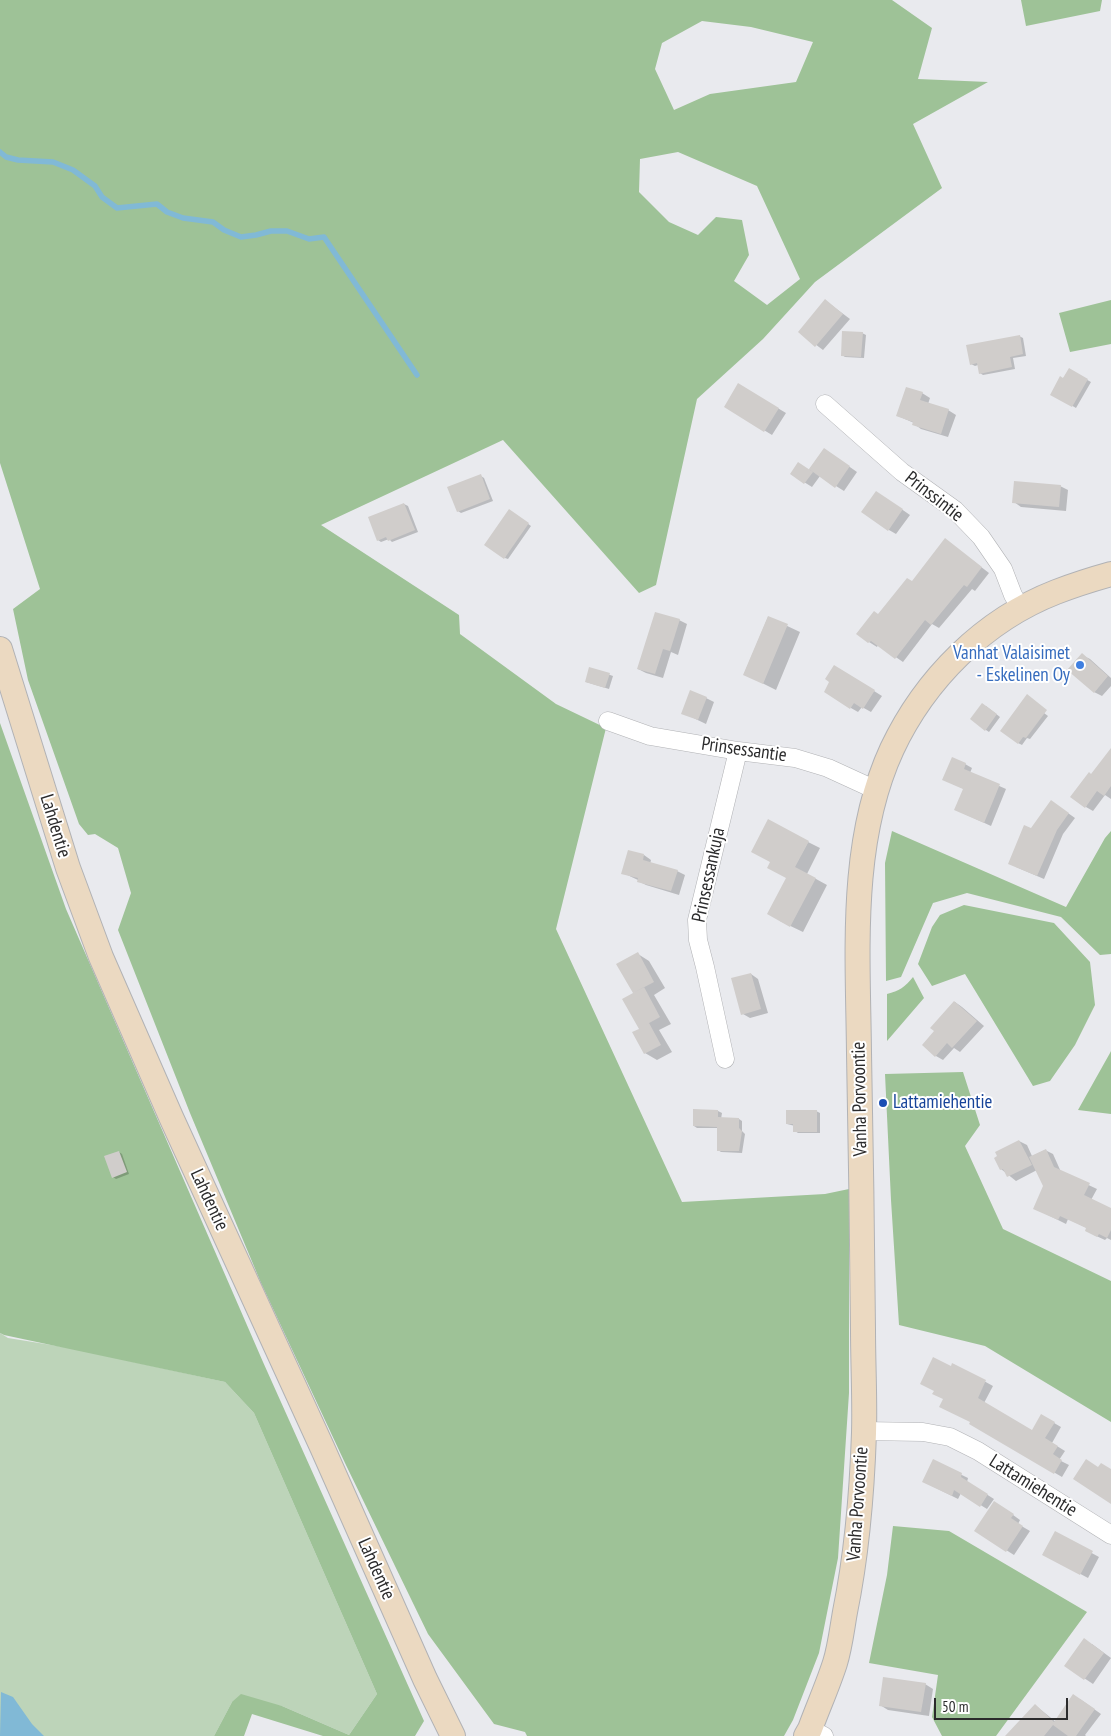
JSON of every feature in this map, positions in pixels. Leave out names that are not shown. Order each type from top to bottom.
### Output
[{"type":"street","name":"Prinssintie","points":[[826,404],[902,472],[955,510],[981,537],[1003,569],[1020,609]]},
{"type":"street","name":"Vanha Porvoontie","points":[[813,1734],[835,1662],[854,1566],[864,1431],[859,883],[867,830],[876,790],[892,748],[916,708],[938,677],[964,650],[991,628],[1020,609],[1055,592],[1111,574]]},
{"type":"street","name":"Lahdentie","points":[[0,649],[68,868],[101,957],[167,1108],[318,1438],[425,1679],[453,1736]]},
{"type":"street","name":"Prinsessantie","points":[[608,721],[650,736],[738,751],[796,758],[828,768],[876,790]]},
{"type":"street","name":"Prinsessankuja","points":[[726,1059],[698,940],[697,920],[738,751]]},
{"type":"street","name":"Lattamiehentie","points":[[864,1431],[923,1432],[950,1437],[978,1451],[1111,1534]]},
{"type":"green space","points":[[0,0],[892,0],[932,28],[918,79],[988,82],[913,124],[942,188],[815,282],[763,339],[697,399],[656,585],[639,593],[503,440],[321,525],[459,615],[460,634],[556,704],[606,728],[556,929],[682,1202],[825,1194],[849,1189],[849,1393],[838,1558],[819,1653],[793,1720],[784,1736],[527,1736],[525,1732],[494,1724],[428,1634],[261,1283],[190,1113],[118,930],[131,893],[118,848],[95,834],[88,835],[79,824],[28,680],[13,609],[40,589],[0,463]],"holes":[[[702,21],[751,27],[813,42],[796,82],[710,94],[674,110],[655,69],[662,43]],[[678,152],[757,186],[800,279],[767,305],[734,281],[749,255],[742,220],[716,217],[698,235],[669,222],[639,192],[640,159]]]},
{"type":"green space","points":[[1021,0],[1102,0],[1100,11],[1026,26]]},
{"type":"green space","points":[[1111,300],[1111,344],[1070,352],[1059,313]]},
{"type":"green space","points":[[0,723],[66,909],[263,1362],[424,1721],[415,1736],[323,1736],[252,1714],[244,1736],[214,1736],[232,1702],[241,1694],[282,1706],[349,1735],[377,1694],[254,1413],[225,1382],[0,1333]]},
{"type":"green space","points":[[892,831],[1066,907],[1105,838],[1111,831],[1111,954],[1100,955],[1061,917],[967,893],[933,903],[901,977],[886,981],[885,863]]},
{"type":"green space","points":[[964,905],[1054,923],[1090,962],[1095,1005],[1075,1045],[1050,1081],[1033,1086],[965,974],[932,986],[918,964],[932,927],[940,915]]},
{"type":"green space","points":[[913,977],[924,998],[887,1041],[887,994],[902,988]]},
{"type":"green space","points":[[1111,1051],[1111,1114],[1078,1110],[1110,1053]]},
{"type":"green space","points":[[963,1072],[980,1125],[965,1146],[1003,1229],[1111,1281],[1111,1422],[985,1346],[899,1325],[885,1074]]},
{"type":"green space","points":[[0,1333],[8,1338],[70,1348],[225,1382],[254,1413],[377,1694],[349,1735],[282,1706],[232,1702],[214,1736],[0,1736]]},
{"type":"green space","points":[[893,1526],[949,1531],[1087,1612],[996,1736],[942,1736],[932,1717],[938,1675],[869,1663],[887,1575]]},
{"type":"water","points":[[1,1692],[13,1697],[32,1724],[44,1736],[0,1736]]},
{"type":"building","points":[[825,299],[843,314],[815,347],[798,332]]},
{"type":"building","points":[[842,331],[863,332],[861,357],[841,356]]},
{"type":"building","points":[[1020,335],[1023,354],[1010,357],[1012,367],[979,374],[977,363],[970,365],[966,345]]},
{"type":"building","points":[[1069,368],[1088,379],[1072,407],[1050,395],[1060,376],[1063,378]]},
{"type":"building","points":[[738,383],[779,408],[764,432],[724,407]]},
{"type":"building","points":[[906,387],[923,392],[920,400],[949,409],[941,434],[912,425],[913,422],[896,416]]},
{"type":"building","points":[[824,448],[850,466],[835,488],[809,469]]},
{"type":"building","points":[[798,462],[813,472],[804,484],[790,474]]},
{"type":"building","points":[[481,474],[490,499],[457,512],[447,487]]},
{"type":"building","points":[[1014,481],[1061,485],[1059,507],[1012,503]]},
{"type":"building","points":[[876,491],[903,509],[888,531],[861,512]]},
{"type":"building","points":[[404,503],[415,530],[388,541],[386,537],[377,541],[368,517]]},
{"type":"building","points":[[509,509],[529,523],[504,559],[484,545]]},
{"type":"building","points":[[945,538],[982,567],[967,587],[964,585],[931,625],[925,620],[895,659],[871,641],[868,643],[856,634],[874,611],[878,614],[907,578],[912,581]]},
{"type":"building","points":[[655,612],[680,619],[670,651],[663,649],[655,674],[637,669]]},
{"type":"building","points":[[768,616],[788,624],[763,684],[743,675]]},
{"type":"building","points":[[1082,653],[1108,676],[1094,693],[1067,670]]},
{"type":"building","points":[[834,665],[875,690],[863,709],[854,703],[850,709],[824,692],[829,682],[825,679]]},
{"type":"building","points":[[589,667],[610,673],[605,688],[585,682]]},
{"type":"building","points":[[690,690],[707,697],[698,720],[681,714]]},
{"type":"building","points":[[1027,694],[1047,710],[1026,738],[1023,737],[1018,744],[1000,731]]},
{"type":"building","points":[[982,703],[997,714],[985,731],[970,719]]},
{"type":"building","points":[[1111,748],[1111,786],[1104,796],[1097,791],[1085,808],[1070,797]]},
{"type":"building","points":[[952,757],[966,763],[964,769],[1000,784],[984,823],[954,810],[963,789],[942,780]]},
{"type":"building","points":[[1051,800],[1069,813],[1057,830],[1037,876],[1008,864],[1024,825],[1031,828]]},
{"type":"building","points":[[768,819],[809,841],[795,867],[816,878],[790,927],[767,914],[786,878],[767,868],[770,862],[751,852]]},
{"type":"building","points":[[628,850],[644,854],[643,860],[678,870],[671,891],[637,882],[638,878],[621,874]]},
{"type":"building","points":[[638,952],[654,982],[633,993],[616,964]]},
{"type":"building","points":[[751,973],[761,1009],[741,1015],[731,978]]},
{"type":"building","points":[[644,987],[660,1017],[649,1023],[661,1045],[644,1054],[632,1032],[639,1029],[622,999]]},
{"type":"building","points":[[954,1001],[977,1021],[952,1048],[947,1043],[935,1057],[922,1045],[934,1031],[930,1028]]},
{"type":"building","points":[[693,1109],[718,1110],[718,1117],[739,1118],[739,1128],[742,1131],[739,1151],[717,1151],[717,1127],[693,1126]]},
{"type":"building","points":[[786,1110],[817,1110],[817,1132],[793,1132],[793,1124],[786,1124]]},
{"type":"building","points":[[1019,1140],[1032,1165],[1007,1177],[1003,1169],[1000,1170],[994,1158],[997,1156],[995,1152]]},
{"type":"building","points":[[1046,1149],[1054,1167],[1090,1183],[1084,1195],[1111,1208],[1111,1230],[1107,1238],[1099,1234],[1097,1237],[1085,1231],[1086,1228],[1060,1216],[1058,1220],[1033,1209],[1043,1186],[1029,1157]]},
{"type":"building","points":[[119,1151],[127,1172],[112,1178],[104,1156]]},
{"type":"building","points":[[933,1357],[951,1366],[952,1363],[986,1380],[978,1398],[1032,1430],[1041,1414],[1055,1422],[1045,1438],[1058,1446],[1053,1454],[1062,1460],[1054,1474],[969,1424],[970,1422],[939,1407],[943,1399],[932,1394],[934,1391],[920,1384]]},
{"type":"building","points":[[933,1459],[962,1473],[961,1477],[988,1494],[980,1507],[954,1490],[952,1496],[922,1482]]},
{"type":"building","points":[[1086,1459],[1098,1467],[1101,1463],[1111,1469],[1111,1504],[1073,1479]]},
{"type":"building","points":[[994,1501],[1014,1514],[1011,1518],[1023,1526],[1006,1552],[974,1531]]},
{"type":"building","points":[[1055,1531],[1093,1551],[1080,1575],[1042,1555]]},
{"type":"building","points":[[1084,1638],[1104,1653],[1084,1680],[1064,1666]]},
{"type":"building","points":[[883,1677],[926,1683],[921,1712],[879,1706]]},
{"type":"building","points":[[1073,1694],[1095,1709],[1076,1736],[1068,1736],[1053,1725],[1044,1736],[1005,1736],[1035,1704],[1054,1722]]},
{"type":"waterway","points":[[0,152],[6,157],[18,160],[53,162],[73,170],[95,186],[102,197],[117,208],[157,204],[167,212],[183,218],[213,222],[224,230],[241,237],[271,231],[287,231],[309,239],[324,237],[417,375]]},
{"type":"place","name":"Vanhat Valaisimet - Eskelinen Oy","points":[[1080,665]]},
{"type":"place","name":"Lattamiehentie","points":[[883,1103]]}]
